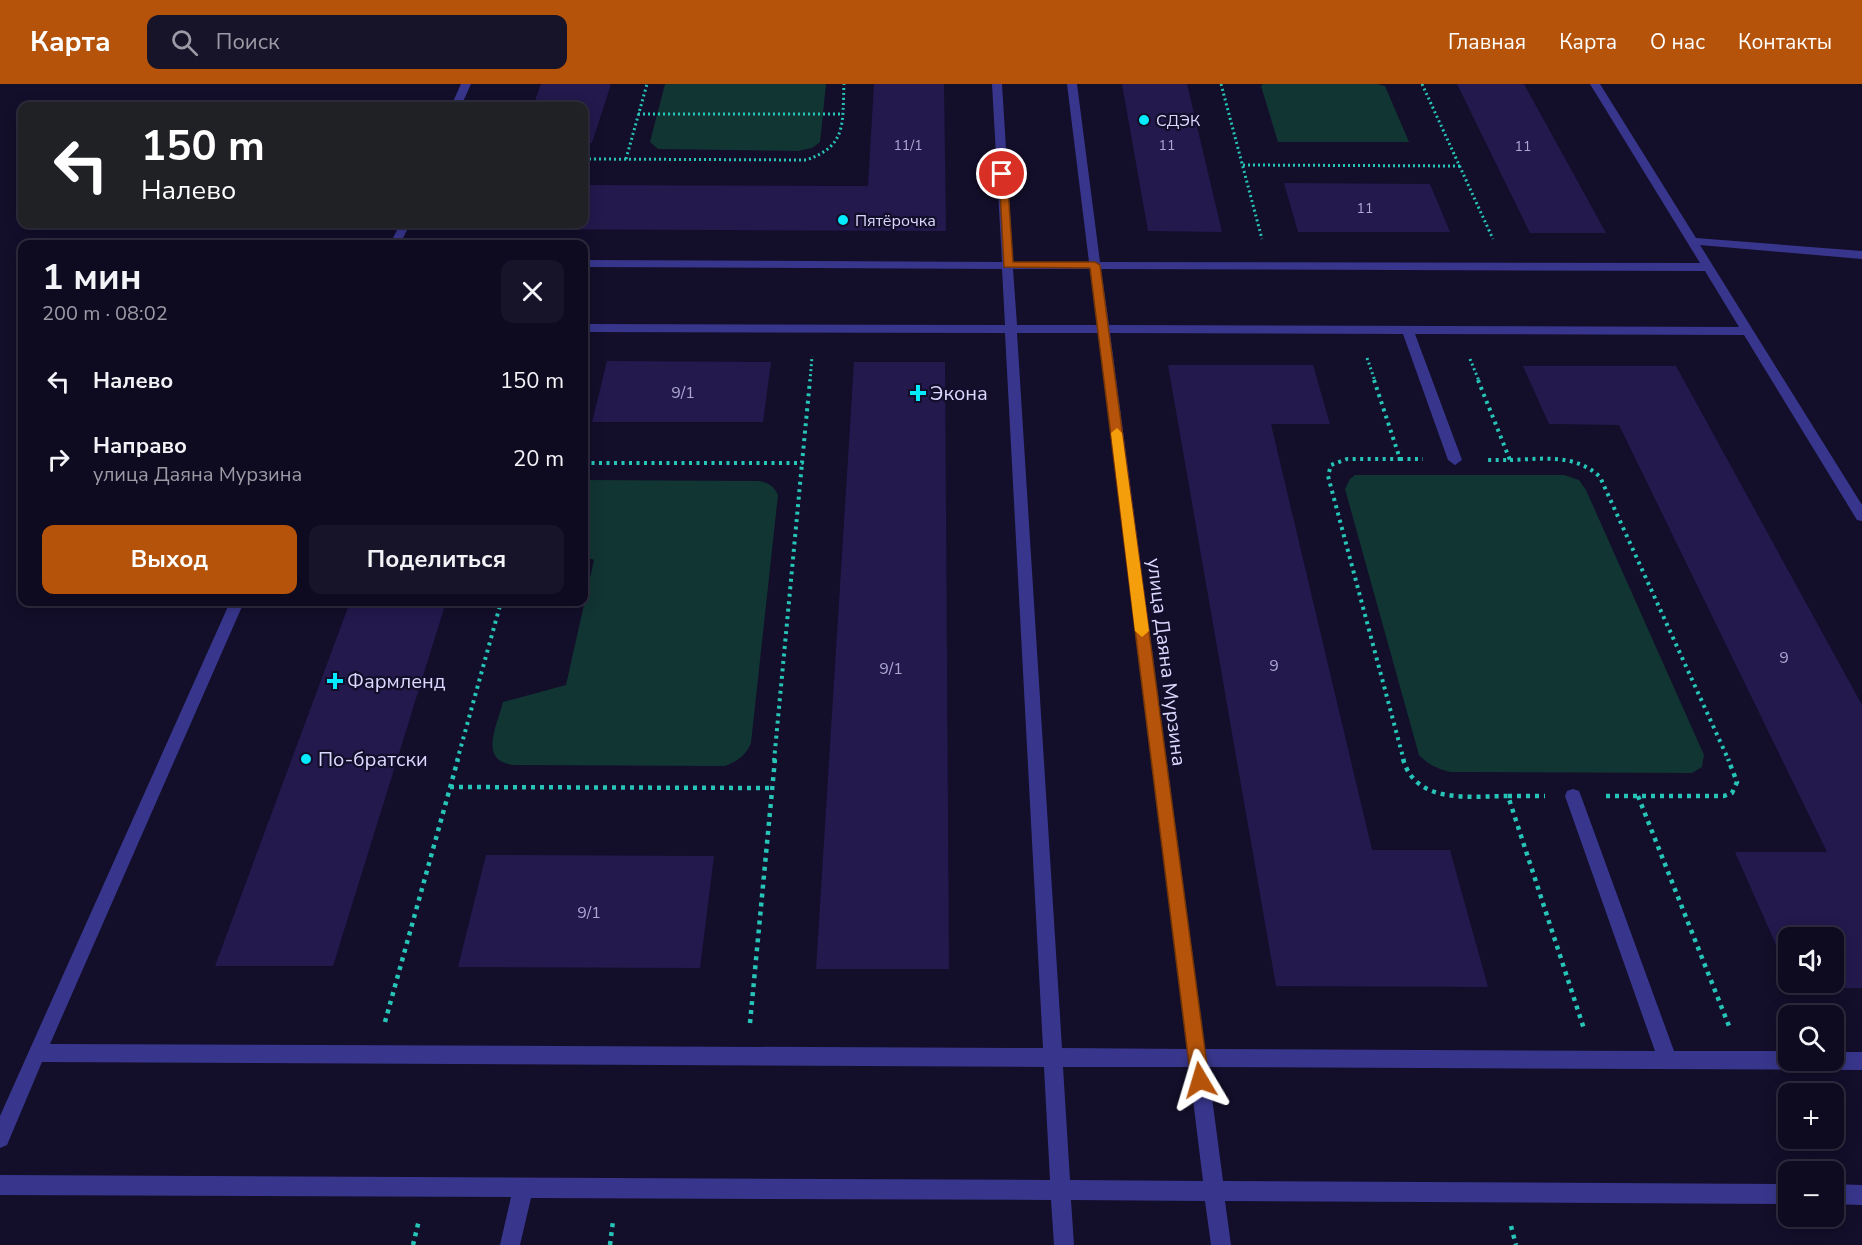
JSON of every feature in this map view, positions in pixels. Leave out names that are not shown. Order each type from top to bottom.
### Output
[{"type":"street","points":[[458,102],[466,84]]},
{"type":"street","points":[[997,84],[1064,1245]]},
{"type":"street","name":"улица Даяна Мурзина","points":[[1072,84],[1221,1245]]},
{"type":"street","points":[[1594,84],[1862,516]]},
{"type":"street","points":[[1692,241],[1862,255]]},
{"type":"street","points":[[588,264],[1708,267]]},
{"type":"street","points":[[588,328],[1748,331]]},
{"type":"street","points":[[1408,330],[1455,460]]},
{"type":"street","points":[[0,1138],[235,606]]},
{"type":"street","points":[[1573,795],[1668,1061]]},
{"type":"street","points":[[37,1053],[1862,1061]]},
{"type":"street","points":[[0,1185],[1778,1194]]},
{"type":"street","points":[[510,1245],[523,1188]]},
{"type":"street","points":[[1844,1194],[1862,1195]]},
{"type":"path","points":[[626,159],[647,84]]},
{"type":"path","points":[[588,159],[806,160],[823,155],[835,146],[839,139],[844,84]]},
{"type":"path","points":[[1221,84],[1260,232]]},
{"type":"path","points":[[1422,84],[1490,232]]},
{"type":"path","points":[[638,114],[841,114]]},
{"type":"path","points":[[1243,165],[1460,166]]},
{"type":"path","points":[[1359,330],[1400,459],[1347,459],[1331,465],[1328,476],[1407,773],[1419,786],[1443,795],[1724,796],[1732,793],[1737,782],[1735,774],[1600,477],[1590,467],[1574,460],[1510,460]]},
{"type":"path","points":[[1458,330],[1496,424]]},
{"type":"path","points":[[747,1056],[812,362]]},
{"type":"path","points":[[588,463],[802,463]]},
{"type":"path","points":[[376,1055],[500,606]]},
{"type":"path","points":[[450,787],[772,788]]},
{"type":"path","points":[[1509,796],[1594,1061]]},
{"type":"path","points":[[1638,796],[1742,1060]]},
{"type":"green space","points":[[665,84],[826,84],[820,142],[812,148],[798,151],[658,149],[650,142]]},
{"type":"green space","points":[[1263,84],[1377,84],[1385,86],[1409,142],[1278,142],[1261,86]]},
{"type":"green space","points":[[1355,475],[1564,475],[1579,480],[1586,490],[1704,755],[1702,767],[1692,773],[1451,772],[1434,766],[1419,755],[1345,489]]},
{"type":"green space","points":[[588,480],[759,481],[771,485],[778,495],[751,743],[741,757],[725,766],[516,765],[504,763],[497,758],[493,751],[494,732],[503,702],[566,685],[584,606],[588,606],[588,587],[594,560],[588,558]]},
{"type":"building","points":[[541,84],[611,84],[592,143],[588,143],[588,102],[534,102]]},
{"type":"building","points":[[874,84],[944,84],[946,231],[487,229],[588,228],[588,185],[868,186]]},
{"type":"building","points":[[1122,84],[1187,84],[1222,232],[1148,231]]},
{"type":"building","points":[[1457,84],[1524,84],[1606,233],[1530,233]]},
{"type":"building","points":[[1284,183],[1430,184],[1450,232],[1298,232]]},
{"type":"building","points":[[607,361],[771,362],[763,422],[592,422]]},
{"type":"building","points":[[854,362],[945,362],[949,969],[816,969]]},
{"type":"building","points":[[1168,365],[1313,365],[1330,424],[1271,424],[1372,850],[1450,850],[1488,987],[1276,986]]},
{"type":"building","points":[[1523,366],[1676,366],[1862,705],[1862,988],[1844,988],[1844,927],[1778,927],[1778,949],[1735,852],[1827,852],[1619,425],[1549,424]]},
{"type":"building","points":[[349,606],[445,606],[333,966],[215,966]]},
{"type":"building","points":[[486,855],[714,856],[700,968],[458,967]]},
{"type":"slow traffic","points":[[1117,433],[1142,631]]},
{"type":"place","name":"СДЭК","points":[[1144,120]]},
{"type":"place","name":"Пятёрочка","points":[[843,220]]},
{"type":"place","name":"Экона","points":[[918,393]]},
{"type":"place","name":"Фармленд","points":[[335,681]]},
{"type":"place","name":"По-братски","points":[[306,759]]},
{"type":"route","points":[[1002,174],[1008,265],[1095,265],[1200,1080]]}]
